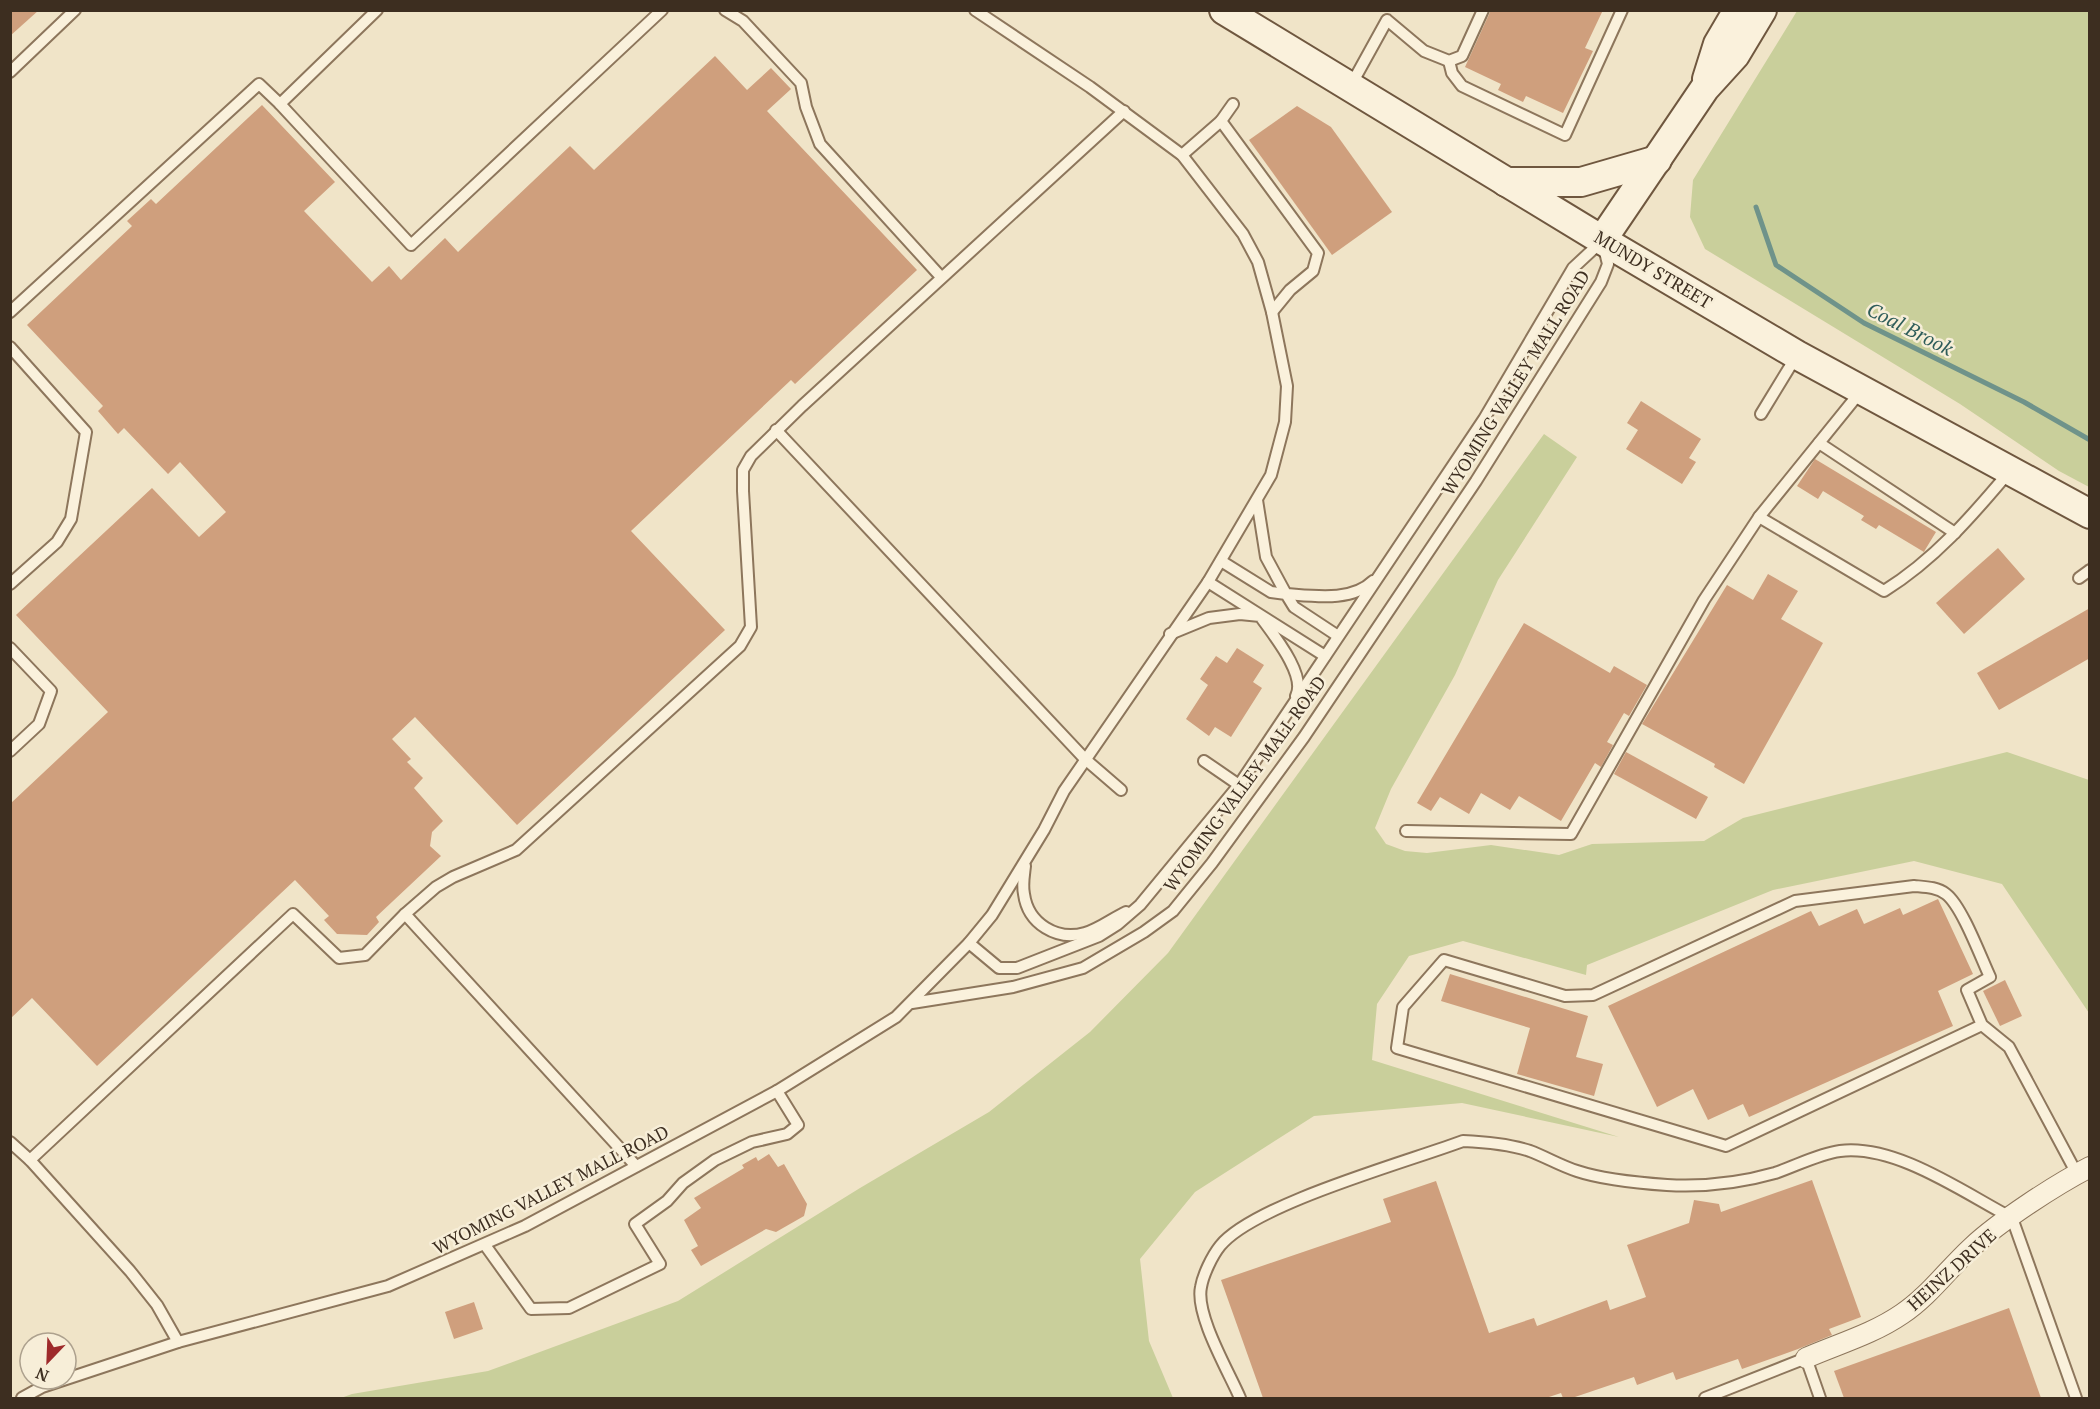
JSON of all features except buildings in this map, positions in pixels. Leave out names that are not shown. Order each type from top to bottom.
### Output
[{"type":"main road","name":"MUNDY STREET","points":[[1224,10],[1602,240],[1797,355],[2090,514]]},
{"type":"main road","points":[[1705,88],[1718,44],[1738,10]]},
{"type":"main road","points":[[1602,240],[1705,88],[1735,55],[1762,10]]},
{"type":"main road","points":[[1506,182],[1581,182],[1657,159]]},
{"type":"street","name":"HEINZ DRIVE","points":[[1806,1358],[1878,1328],[1903,1314],[1938,1284],[1972,1247],[2083,1170]]},
{"type":"lane","points":[[10,72],[75,10]]},
{"type":"lane","points":[[280,104],[377,10]]},
{"type":"lane","points":[[10,312],[259,84],[411,245],[662,10]]},
{"type":"lane","points":[[725,10],[743,21],[801,83],[806,107],[820,144],[941,277]]},
{"type":"lane","name":"WYOMING VALLEY MALL ROAD","points":[[22,1398],[42,1387],[178,1342],[388,1286],[485,1245],[777,1090],[896,1017],[969,943],[993,915],[1025,863],[1064,791],[1208,582],[1257,500],[1271,475],[1287,412],[1285,364],[1278,348],[1272,312],[1258,262],[1243,234],[1182,155],[1124,111],[975,10]]},
{"type":"lane","points":[[1350,87],[1387,20],[1424,51],[1449,61],[1462,56],[1483,10]]},
{"type":"lane","points":[[1449,61],[1455,80],[1462,86],[1565,135],[1622,10]]},
{"type":"lane","points":[[1182,155],[1221,121],[1233,104]]},
{"type":"lane","points":[[30,1160],[293,914],[339,958],[364,955],[436,887],[453,877],[516,850],[740,646],[751,627],[743,470],[751,456],[941,277],[983,242],[1124,111]]},
{"type":"lane","points":[[1221,121],[1318,254],[1313,271],[1290,290],[1272,312]]},
{"type":"lane","name":"WYOMING VALLEY MALL ROAD","points":[[911,1003],[1013,987],[1083,968],[1144,932],[1173,911],[1212,863],[1304,737],[1553,363],[1601,282],[1608,264],[1602,240],[1573,268],[1484,419],[1239,785],[1140,905]]},
{"type":"lane","points":[[10,347],[86,432],[71,519],[57,542],[10,584]]},
{"type":"lane","points":[[1761,414],[1797,355]]},
{"type":"lane","points":[[1406,831],[1571,834],[1704,600],[1759,518],[1861,390]]},
{"type":"lane","points":[[776,430],[1085,759],[1121,790]]},
{"type":"lane","points":[[1819,443],[1955,533]]},
{"type":"lane","points":[[1759,518],[1884,591],[1908,576],[1955,533],[2010,472]]},
{"type":"lane","points":[[1257,500],[1266,557],[1286,594],[1294,607],[1338,636]]},
{"type":"lane","points":[[1221,561],[1270,592],[1286,594],[1347,595],[1367,587],[1382,573]]},
{"type":"lane","points":[[2079,578],[2090,570]]},
{"type":"lane","points":[[1208,582],[1325,656]]},
{"type":"lane","points":[[1170,634],[1209,618],[1240,614],[1260,616],[1281,646],[1298,677],[1298,692],[1288,711]]},
{"type":"lane","points":[[10,648],[51,691],[39,724],[10,751]]},
{"type":"lane","points":[[1204,761],[1239,785]]},
{"type":"lane","points":[[1025,863],[1023,886],[1027,904],[1037,921],[1058,935],[1075,936],[1088,932],[1140,905]]},
{"type":"lane","points":[[1982,1024],[1726,1146],[1397,1048],[1403,1007],[1444,960],[1566,996],[1593,995],[1795,901],[1914,886],[1931,887],[1947,894],[1964,921],[1990,977],[1967,990],[1982,1024],[2009,1047],[2083,1170]]},
{"type":"lane","points":[[969,943],[999,968],[1017,968],[1099,936],[1118,924],[1140,905]]},
{"type":"lane","points":[[405,914],[636,1166]]},
{"type":"lane","points":[[485,1245],[531,1309],[569,1308],[660,1264],[635,1224],[667,1201],[683,1183],[715,1160],[752,1142],[787,1134],[798,1125],[777,1090]]},
{"type":"lane","points":[[1240,1398],[1202,1312],[1200,1288],[1221,1245],[1250,1224],[1284,1205],[1463,1141],[1491,1142],[1529,1151],[1577,1171],[1667,1185],[1737,1182],[1774,1173],[1840,1151],[1871,1152],[1932,1174],[2012,1218],[2076,1398]]},
{"type":"lane","points":[[10,1142],[30,1160],[130,1271],[157,1305],[178,1342]]},
{"type":"lane","points":[[1705,1398],[1806,1358],[1820,1398]]},
{"type":"green space","points":[[1797,11],[2089,11],[2089,487],[2059,471],[1960,404],[1705,249],[1690,217],[1693,180]]},
{"type":"green space","points":[[1544,434],[1577,457],[1498,580],[1455,675],[1391,789],[1375,828],[1386,844],[1405,851],[1427,853],[1491,845],[1559,855],[1592,844],[1704,841],[1743,818],[2007,752],[2089,780],[2089,1013],[2002,884],[1914,861],[1773,890],[1587,965],[1586,975],[1463,941],[1409,956],[1377,1004],[1372,1060],[1619,1137],[1462,1103],[1314,1116],[1195,1192],[1140,1259],[1149,1341],[1173,1398],[341,1398],[352,1394],[488,1371],[678,1301],[860,1188],[989,1112],[1090,1032],[1168,953]]},
{"type":"waterway","name":"Coal Brook","points":[[1756,207],[1776,265],[1864,323],[2024,402],[2090,440]]}]
